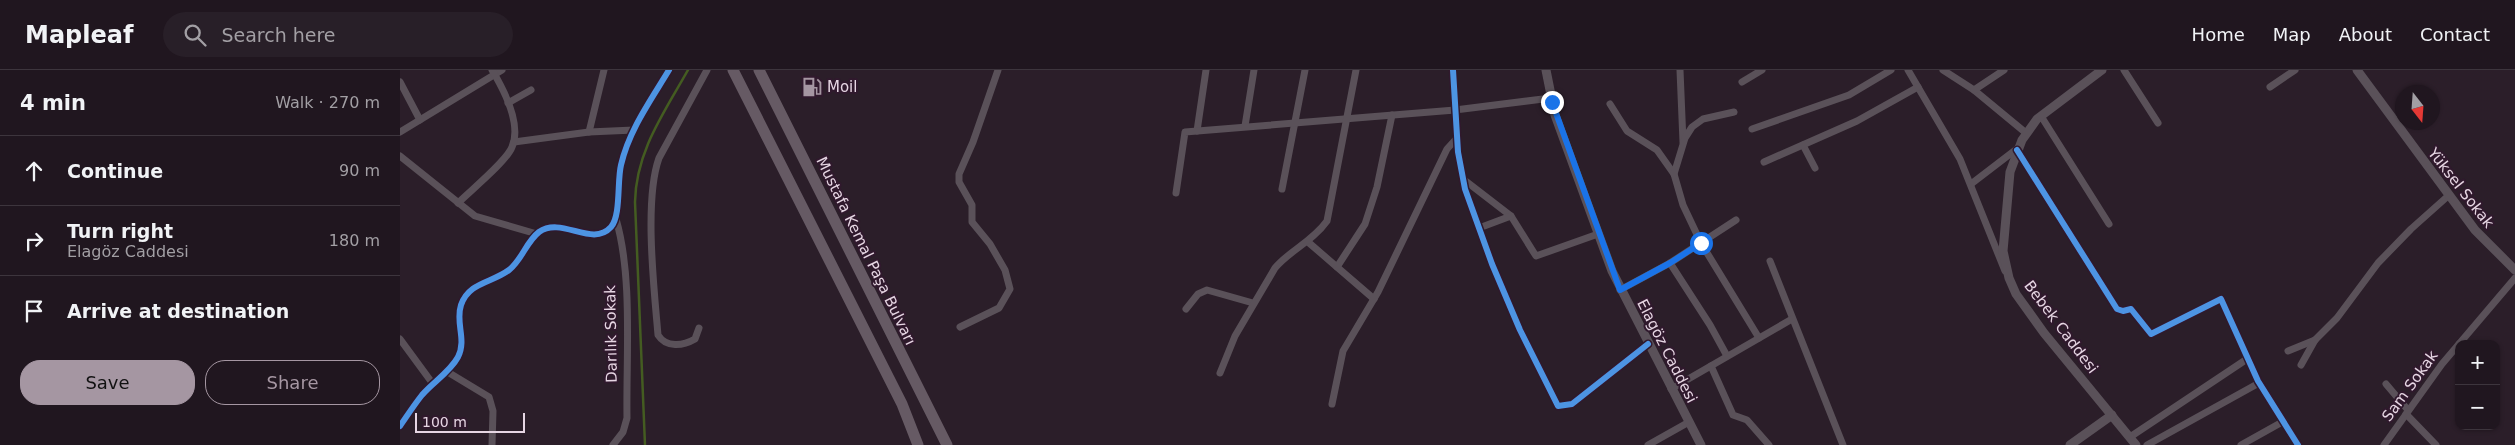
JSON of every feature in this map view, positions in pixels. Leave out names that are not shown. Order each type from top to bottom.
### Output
[{"type":"main road","points":[[733,70],[909,422],[918,445]]},
{"type":"main road","name":"Mustafa Kemal Paşa Bulvarı","points":[[759,70],[947,445]]},
{"type":"main road","points":[[909,422],[911,445]]},
{"type":"street","points":[[400,132],[494,73],[502,70]]},
{"type":"street","points":[[589,132],[604,70]]},
{"type":"street","name":"Darılık Sokak","points":[[613,445],[623,432],[626,418],[625,292],[621,235],[616,219],[619,174],[625,150],[634,130],[669,70]]},
{"type":"street","points":[[699,328],[695,339],[683,344],[667,343],[658,335],[652,189],[656,166],[663,150],[707,70]]},
{"type":"street","points":[[960,328],[999,308],[1010,289],[1005,270],[990,244],[972,222],[972,205],[959,182],[959,174],[973,142],[998,70]]},
{"type":"street","points":[[1197,130],[1206,70]]},
{"type":"street","points":[[1245,126],[1254,70]]},
{"type":"street","points":[[1282,189],[1306,70]]},
{"type":"street","points":[[1220,373],[1253,303],[1279,264],[1308,242],[1327,221],[1356,70]]},
{"type":"street","points":[[1453,70],[1457,138],[1463,180],[1479,228],[1520,330],[1558,406],[1572,404],[1648,344]]},
{"type":"street","name":"Elagöz Caddesi","points":[[1546,70],[1551,98],[1598,234],[1620,290],[1701,445]]},
{"type":"street","points":[[1680,70],[1683,144]]},
{"type":"street","points":[[1742,82],[1762,70]]},
{"type":"street","points":[[1752,129],[1849,95],[1891,70]]},
{"type":"street","points":[[1908,70],[1960,159],[1995,251],[2009,278]]},
{"type":"street","points":[[1943,70],[1974,90],[2026,133]]},
{"type":"street","points":[[1974,90],[2004,70]]},
{"type":"street","name":"Bebek Caddesi","points":[[2102,70],[2041,116],[2026,133],[2017,149],[2010,172],[2003,240],[2009,278],[2016,294],[2044,333],[2136,445]]},
{"type":"street","points":[[2124,70],[2158,123]]},
{"type":"street","points":[[2270,87],[2296,70]]},
{"type":"street","name":"Yüksel Sokak","points":[[2357,70],[2448,196],[2475,230],[2515,270]]},
{"type":"street","points":[[458,203],[508,154],[514,142],[512,117],[508,103],[494,73]]},
{"type":"street","points":[[400,82],[420,120]]},
{"type":"street","points":[[1764,162],[1858,121],[1918,87]]},
{"type":"street","points":[[508,103],[531,90]]},
{"type":"street","points":[[1176,193],[1185,132],[1455,110],[1551,98]]},
{"type":"street","points":[[1610,104],[1627,131],[1657,150],[1674,174],[1683,205],[1701,243],[1759,338]]},
{"type":"street","points":[[1674,174],[1689,130],[1699,121],[1734,112]]},
{"type":"street","points":[[1337,266],[1365,224],[1377,187],[1392,114]]},
{"type":"street","points":[[2041,116],[2109,224]]},
{"type":"street","points":[[514,142],[589,132],[634,130]]},
{"type":"street","points":[[1332,404],[1343,351],[1374,299],[1447,149],[1457,138]]},
{"type":"street","points":[[1803,145],[1815,168]]},
{"type":"street","points":[[1971,184],[2017,149],[2117,310],[2131,309],[2152,334],[2221,299],[2259,383],[2298,445]]},
{"type":"street","points":[[400,156],[438,184],[458,203],[484,220],[537,234]]},
{"type":"street","points":[[1463,180],[1518,224],[1536,256],[1598,234]]},
{"type":"street","points":[[2301,365],[2315,340],[2338,318],[2364,281],[2394,246],[2448,196]]},
{"type":"street","points":[[1479,228],[1510,216]]},
{"type":"street","points":[[401,422],[422,396],[456,361],[461,349],[462,335],[459,316],[466,295],[476,286],[501,276],[516,265],[537,234],[556,226],[591,234],[600,234],[608,230],[616,219]]},
{"type":"street","points":[[1620,290],[1670,263],[1736,220]]},
{"type":"street","points":[[1308,242],[1374,299]]},
{"type":"street","points":[[1770,261],[1843,445]]},
{"type":"street","points":[[1670,263],[1710,325],[1727,356]]},
{"type":"street","name":"Sam Sokak","points":[[2462,340],[2515,278]]},
{"type":"street","points":[[1186,309],[1198,294],[1207,290],[1253,303]]},
{"type":"street","points":[[1671,388],[1792,319]]},
{"type":"street","points":[[400,339],[433,384]]},
{"type":"street","points":[[2288,351],[2315,340]]},
{"type":"street","name":"Sam Sokak","points":[[2384,445],[2455,349]]},
{"type":"street","points":[[2130,437],[2247,359]]},
{"type":"street","points":[[1711,366],[1733,415],[1747,420],[1768,445]]},
{"type":"street","points":[[446,371],[489,396],[493,410],[492,445]]},
{"type":"street","points":[[2147,445],[2259,383]]},
{"type":"street","points":[[2386,384],[2407,412],[2436,445]]},
{"type":"street","points":[[2070,445],[2112,415]]},
{"type":"street","points":[[2241,445],[2284,421]]},
{"type":"street","points":[[1648,445],[1689,422]]},
{"type":"waterway","points":[[645,445],[635,202],[637,183],[640,166],[653,133],[688,70]]},
{"type":"cycle path","points":[[400,426],[426,390],[451,367],[458,357],[461,344],[459,318],[461,305],[469,292],[509,270],[539,232],[557,227],[586,234],[595,234],[603,233],[611,227],[616,215],[621,165],[629,140],[669,70]]},
{"type":"cycle path","points":[[1453,70],[1458,152],[1465,189],[1492,264],[1520,330],[1558,406],[1572,404],[1648,344]]},
{"type":"cycle path","points":[[2017,150],[2117,309],[2123,311],[2131,309],[2151,334],[2221,299],[2258,381],[2298,445]]},
{"type":"place","name":"Moil","points":[[812,87]]},
{"type":"route","points":[[1552,102],[1605,254],[1620,290],[1670,263],[1701,243]]}]
